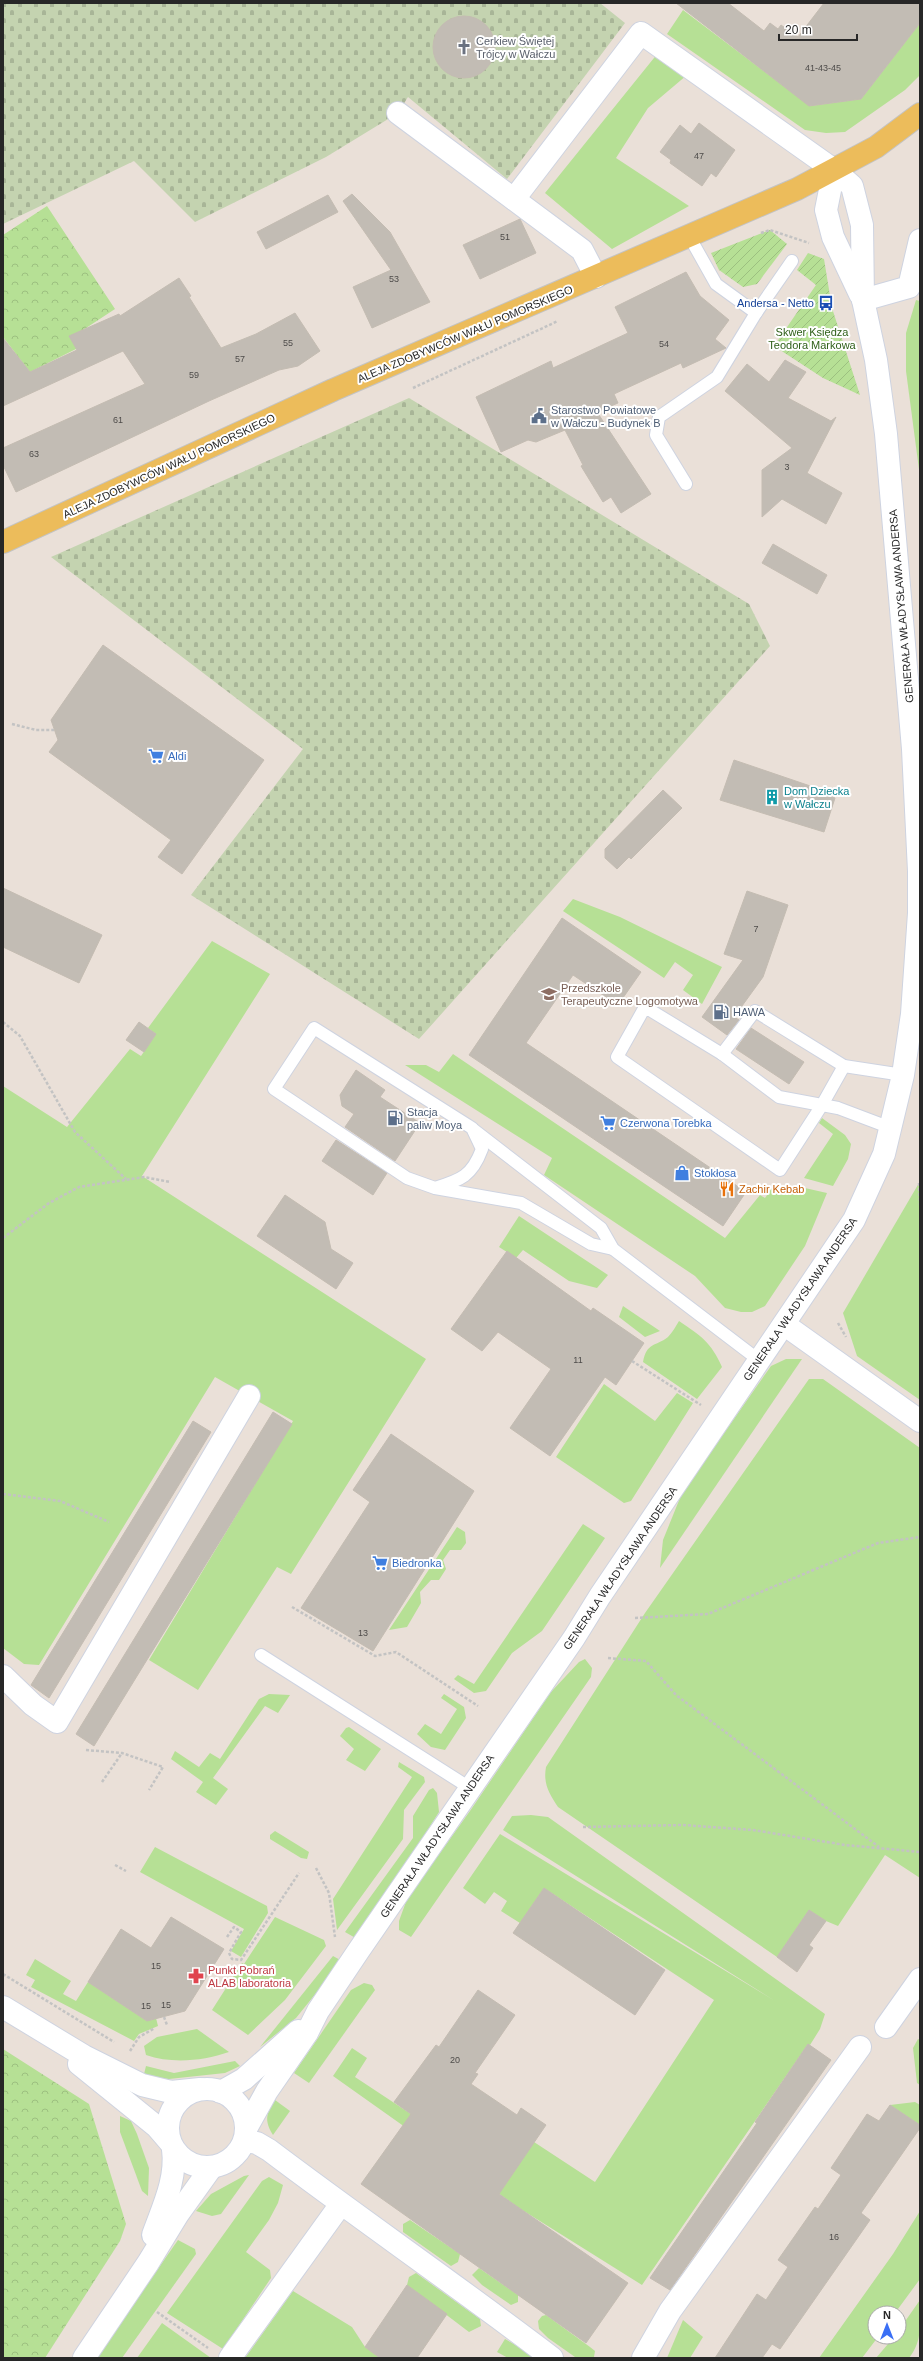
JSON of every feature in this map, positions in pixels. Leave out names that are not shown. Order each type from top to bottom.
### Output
[{"type":"main road","points":[[514,199],[641,33],[834,170]]},
{"type":"main road","points":[[398,113],[582,250],[596,278]]},
{"type":"main road","name":"ALEJA ZDOBYWCÓW WAŁU POMORSKIEGO","points":[[3,542],[333,390],[596,278],[760,206],[834,170],[876,147],[920,114]]},
{"type":"main road","name":"GENERAŁA WŁADYSŁAWA ANDERSA","points":[[834,170],[826,210],[833,237],[863,300]]},
{"type":"main road","name":"GENERAŁA WŁADYSŁAWA ANDERSA","points":[[246,2134],[266,2091],[307,2033],[318,2012],[574,1638],[600,1596],[785,1325],[854,1220],[884,1154],[903,1075],[912,1014],[919,913],[917,748],[886,434],[876,360],[863,300],[862,225],[852,186],[834,170]]},
{"type":"main road","points":[[863,300],[909,287],[920,240]]},
{"type":"main road","points":[[785,1325],[920,1421]]},
{"type":"main road","points":[[3,1676],[33,1705],[57,1722],[249,1396]]},
{"type":"main road","points":[[886,2027],[920,1979]]},
{"type":"main road","points":[[3,2007],[84,2056],[142,2085],[171,2092],[210,2090],[237,2102],[244,2114],[246,2134],[238,2153],[228,2162],[211,2168],[193,2166],[185,2162],[142,2115],[30,2024]]},
{"type":"main road","name":"GENERAŁA WŁADYSŁAWA ANDERSA","points":[[210,2090],[244,2079],[318,2012]]},
{"type":"main road","points":[[643,2358],[670,2311],[860,2047]]},
{"type":"main road","points":[[132,2288],[166,2201],[174,2169],[167,2127],[172,2109],[187,2094],[210,2090]]},
{"type":"main road","points":[[246,2134],[341,2204],[453,2282],[552,2358]]},
{"type":"main road","points":[[84,2358],[132,2288],[178,2214],[211,2168]]},
{"type":"main road","points":[[230,2358],[341,2204]]},
{"type":"lane","points":[[689,236],[716,284],[756,313]]},
{"type":"lane","points":[[686,484],[656,435],[659,417],[717,377],[756,313],[792,261]]},
{"type":"lane","points":[[844,1066],[822,1105],[780,1170],[617,1057],[645,1007],[722,1054],[779,1097],[822,1105],[838,1108],[891,1128]]},
{"type":"lane","points":[[722,1054],[755,1010],[844,1066],[903,1075]]},
{"type":"lane","points":[[613,1248],[591,1244],[521,1203],[435,1188],[407,1178],[274,1089],[314,1028],[472,1128],[601,1228],[613,1248],[760,1361]]},
{"type":"lane","points":[[435,1188],[459,1180],[469,1174],[477,1163],[482,1149],[472,1128]]},
{"type":"lane","points":[[261,1655],[470,1788]]},
{"type":"path","points":[[758,235],[770,230],[814,245],[833,237]]},
{"type":"path","points":[[413,388],[562,320]]},
{"type":"path","points":[[12,724],[36,730],[54,730]]},
{"type":"path","points":[[3,1022],[20,1036],[75,1132],[126,1179]]},
{"type":"path","points":[[3,1238],[49,1203],[79,1187],[144,1177],[170,1182]]},
{"type":"path","points":[[919,1184],[920,1205]]},
{"type":"path","points":[[632,1361],[703,1406]]},
{"type":"path","points":[[3,1494],[60,1501],[109,1522]]},
{"type":"path","points":[[635,1618],[708,1614],[878,1543],[920,1537]]},
{"type":"path","points":[[292,1607],[360,1645],[375,1656],[396,1652],[478,1706]]},
{"type":"path","points":[[608,1658],[646,1661],[676,1695],[879,1848]]},
{"type":"path","points":[[86,1750],[122,1753],[163,1767],[149,1790]]},
{"type":"path","points":[[102,1782],[122,1753]]},
{"type":"path","points":[[583,1827],[683,1825],[753,1830],[879,1848],[920,1852]]},
{"type":"path","points":[[115,1865],[126,1871]]},
{"type":"path","points":[[316,1868],[329,1893],[335,1937]]},
{"type":"path","points":[[227,1937],[234,1927],[241,1932],[229,1953],[232,1959],[241,1960],[299,1873]]},
{"type":"path","points":[[3,1974],[117,2043]]},
{"type":"path","points":[[164,2017],[167,2025]]},
{"type":"path","points":[[130,2051],[139,2037],[155,2028]]},
{"type":"path","points":[[123,2047],[137,2056]]},
{"type":"path","points":[[157,2312],[208,2349]]},
{"type":"green space","points":[[3,3],[600,3],[625,23],[507,179],[408,97],[398,113],[326,157],[195,222],[134,161],[3,224]]},
{"type":"green space","points":[[683,10],[810,106],[861,99],[920,23],[920,75],[905,90],[845,132],[826,133],[805,130],[667,34]]},
{"type":"green space","points":[[658,53],[687,75],[648,108],[616,158],[689,206],[612,249],[545,193]]},
{"type":"green space","points":[[47,206],[115,309],[83,330],[92,341],[30,372],[3,337],[3,235]]},
{"type":"green space","points":[[770,230],[787,244],[757,284],[743,287],[719,270],[711,253]]},
{"type":"green space","name":"Skwer Księdza Teodora Markowa","points":[[808,253],[824,259],[832,308],[860,395],[823,378],[774,346],[816,285],[797,270]]},
{"type":"green space","points":[[916,300],[920,301],[920,477],[906,371],[906,333]]},
{"type":"green space","points":[[409,398],[749,604],[770,646],[419,1039],[191,895],[303,749],[51,557]]},
{"type":"green space","points":[[573,899],[620,917],[722,967],[702,1004],[683,990],[693,975],[675,962],[664,978],[563,911]]},
{"type":"green space","points":[[212,941],[270,974],[142,1176],[426,1359],[291,1574],[277,1567],[198,1690],[149,1660],[293,1421],[215,1377],[39,1665],[24,1664],[3,1648],[3,1086],[67,1127],[130,1049],[141,1056],[156,1034],[148,1028]]},
{"type":"green space","points":[[453,1054],[725,1238],[760,1195],[765,1198],[774,1185],[781,1189],[784,1185],[793,1190],[796,1186],[827,1193],[805,1246],[765,1306],[752,1312],[741,1312],[725,1308],[695,1276],[544,1175],[552,1158],[405,1065],[426,1065],[439,1072]]},
{"type":"green space","points":[[822,1118],[845,1135],[851,1144],[848,1159],[833,1186],[804,1178],[833,1134],[819,1123]]},
{"type":"green space","points":[[919,1183],[920,1400],[857,1356],[843,1313]]},
{"type":"green space","points":[[519,1216],[608,1275],[597,1288],[569,1281],[523,1250],[516,1258],[499,1247]]},
{"type":"green space","points":[[623,1306],[660,1331],[645,1337],[619,1317]]},
{"type":"green space","points":[[679,1321],[705,1340],[714,1351],[722,1367],[697,1399],[643,1362],[649,1348],[668,1337]]},
{"type":"green space","points":[[786,1359],[802,1359],[660,1568],[663,1540],[682,1493],[771,1366]]},
{"type":"green space","points":[[809,1379],[823,1379],[920,1448],[920,1878],[885,1855],[838,1926],[826,1921],[809,1910],[777,1957],[558,1807],[546,1783],[545,1773],[546,1767],[645,1613]]},
{"type":"green space","points":[[604,1384],[655,1421],[677,1393],[693,1403],[631,1501],[624,1503],[556,1457]]},
{"type":"green space","points":[[583,1524],[605,1538],[542,1631],[512,1653],[486,1691],[474,1693],[454,1679],[458,1675],[474,1684]]},
{"type":"green space","points":[[457,1527],[465,1532],[466,1543],[461,1550],[450,1550],[443,1560],[446,1569],[439,1580],[431,1580],[420,1592],[421,1603],[407,1627],[389,1630]]},
{"type":"green space","points":[[585,1659],[592,1668],[591,1677],[411,1937],[399,1930],[399,1921],[407,1899],[470,1811],[551,1692],[579,1662]]},
{"type":"green space","points":[[269,1694],[290,1695],[278,1713],[265,1706],[213,1778],[228,1789],[216,1805],[196,1792],[203,1782],[171,1759],[175,1751],[199,1767],[210,1753],[220,1759],[259,1699]]},
{"type":"green space","points":[[444,1694],[464,1707],[466,1718],[445,1750],[431,1747],[417,1734],[425,1724],[441,1734],[457,1709],[441,1698]]},
{"type":"green space","points":[[349,1727],[381,1749],[365,1771],[346,1760],[354,1749],[340,1736],[346,1728]]},
{"type":"green space","points":[[399,1762],[424,1777],[425,1782],[404,1810],[403,1839],[337,1930],[333,1899],[412,1777],[398,1767]]},
{"type":"green space","points":[[433,1788],[437,1793],[439,1812],[359,1940],[345,1932],[413,1838],[413,1816],[429,1790]]},
{"type":"green space","points":[[531,1815],[548,1817],[825,2014],[820,2029],[810,2045],[808,2044],[642,2285],[519,2208],[333,2076],[352,2048],[367,2058],[355,2077],[423,2122],[534,2142],[595,2182],[714,2000],[544,1888],[520,1923],[501,1911],[507,1901],[494,1892],[485,1904],[463,1888],[500,1834],[775,2001],[503,1830],[512,1816]]},
{"type":"green space","points":[[275,1831],[309,1852],[307,1859],[301,1858],[270,1839],[270,1835]]},
{"type":"green space","points":[[155,1847],[267,1906],[268,1913],[241,1957],[231,1951],[244,1929],[140,1872]]},
{"type":"green space","points":[[275,1917],[324,1940],[326,1946],[285,2000],[248,2035],[212,2010],[242,1963],[244,1964]]},
{"type":"green space","points":[[333,1956],[342,1961],[296,2018],[260,2047]]},
{"type":"green space","points":[[35,1959],[71,1981],[63,1994],[76,2001],[88,1982],[147,2021],[156,2018],[158,2026],[139,2034],[134,2041],[31,1987],[35,1980],[26,1975]]},
{"type":"green space","points":[[364,1983],[372,1985],[375,1990],[309,2083],[294,2073],[351,1990]]},
{"type":"green space","points":[[197,2029],[229,2052],[209,2058],[188,2060],[166,2060],[146,2055],[144,2046],[157,2037]]},
{"type":"green space","points":[[918,2039],[920,2040],[920,2085],[917,2083],[913,2048]]},
{"type":"green space","points":[[3,2049],[89,2104],[126,2224],[120,2241],[45,2358],[3,2358]]},
{"type":"green space","points":[[235,2061],[240,2066],[225,2073],[169,2079],[155,2078],[144,2074],[146,2066],[174,2073]]},
{"type":"green space","points":[[275,2100],[290,2111],[273,2135],[268,2125],[267,2117]]},
{"type":"green space","points":[[915,2102],[920,2105],[920,2125],[890,2105]]},
{"type":"green space","points":[[120,2116],[131,2121],[149,2168],[148,2196],[142,2191],[120,2132]]},
{"type":"green space","points":[[249,2175],[221,2214],[212,2216],[196,2211],[211,2194],[244,2176]]},
{"type":"green space","points":[[269,2177],[283,2185],[278,2203],[269,2220],[246,2252],[270,2270],[271,2278],[223,2349],[167,2313],[262,2181]]},
{"type":"green space","points":[[920,2211],[920,2279],[901,2305],[867,2305],[867,2345],[872,2345],[862,2358],[819,2358],[893,2254]]},
{"type":"green space","points":[[410,2220],[460,2254],[458,2262],[451,2266],[403,2232],[403,2224]]},
{"type":"green space","points":[[178,2240],[195,2249],[196,2254],[122,2358],[96,2358]]},
{"type":"green space","points":[[479,2268],[518,2295],[518,2302],[511,2305],[482,2285],[472,2275]]},
{"type":"green space","points":[[416,2273],[480,2319],[481,2326],[469,2332],[407,2285],[409,2277]]},
{"type":"green space","points":[[293,2291],[352,2327],[365,2347],[380,2358],[245,2358]]},
{"type":"green space","points":[[920,2300],[919,2338],[917,2345],[909,2358],[876,2358],[887,2345],[907,2345],[907,2319]]},
{"type":"green space","points":[[546,2315],[595,2351],[594,2357],[575,2357],[548,2338],[539,2329],[538,2321],[542,2316]]},
{"type":"green space","points":[[683,2320],[703,2337],[690,2358],[667,2358]]},
{"type":"green space","points":[[162,2323],[211,2358],[137,2358]]},
{"type":"green space","points":[[505,2339],[538,2358],[508,2358],[497,2352]]},
{"type":"building","points":[[676,3],[728,3],[764,31],[770,23],[778,29],[781,25],[798,37],[824,3],[920,3],[920,23],[861,99],[809,106]]},
{"type":"building","name":"Cerkiew Świętej Trójcy w Wałczu","points":[[458,16],[470,16],[486,25],[493,35],[495,47],[493,59],[486,69],[470,78],[458,78],[447,73],[438,64],[433,53],[433,41],[438,30],[447,21]]},
{"type":"building","points":[[699,123],[735,150],[716,177],[711,173],[702,186],[670,163],[671,160],[660,152],[680,125],[691,134]]},
{"type":"building","points":[[352,194],[390,232],[430,302],[372,328],[353,287],[391,270],[343,201]]},
{"type":"building","points":[[328,195],[338,212],[266,249],[257,232]]},
{"type":"building","points":[[520,219],[536,253],[480,279],[463,245]]},
{"type":"building","name":"Starostwo Powiatowe w Wałczu - Budynek B","points":[[686,272],[700,296],[729,320],[715,339],[726,348],[683,368],[681,363],[614,394],[618,403],[597,412],[651,494],[621,513],[611,497],[603,502],[581,466],[583,465],[565,430],[536,442],[528,440],[501,452],[476,397],[551,361],[553,368],[628,333],[615,307]]},
{"type":"building","points":[[179,278],[191,296],[189,297],[221,348],[256,334],[295,313],[320,351],[298,366],[279,370],[209,401],[16,492],[3,465],[3,448],[145,384],[123,351],[3,406],[3,338],[30,372],[77,350],[69,336],[119,314],[120,316]]},
{"type":"building","points":[[785,360],[806,372],[788,398],[831,421],[836,417],[807,473],[842,493],[826,524],[782,499],[762,517],[762,470],[792,448],[725,391],[747,364],[769,382]]},
{"type":"building","points":[[773,544],[827,575],[817,594],[762,563]]},
{"type":"building","name":"Aldi","points":[[103,645],[264,760],[182,874],[158,857],[171,840],[49,752],[58,740],[51,720]]},
{"type":"building","name":"Dom Dziecka w Wałczu","points":[[734,760],[825,791],[824,794],[835,798],[824,832],[720,800]]},
{"type":"building","points":[[663,790],[682,808],[631,859],[629,857],[617,869],[605,858],[605,849]]},
{"type":"building","points":[[3,888],[102,935],[79,983],[3,947]]},
{"type":"building","points":[[747,891],[788,905],[763,977],[734,1017],[739,1020],[727,1035],[702,1017],[743,960],[724,954]]},
{"type":"building","name":"Czerwona Torebka","points":[[562,918],[641,972],[618,1005],[573,975],[526,1043],[746,1192],[723,1226],[469,1055]]},
{"type":"building","points":[[139,1022],[156,1034],[144,1052],[126,1040]]},
{"type":"building","points":[[751,1028],[804,1062],[789,1084],[736,1049]]},
{"type":"building","points":[[356,1070],[385,1090],[380,1097],[420,1123],[395,1161],[345,1127],[354,1114],[342,1106],[340,1095]]},
{"type":"building","points":[[336,1140],[387,1173],[373,1195],[322,1161]]},
{"type":"building","points":[[285,1195],[325,1222],[331,1249],[353,1263],[336,1289],[257,1236]]},
{"type":"building","points":[[507,1251],[591,1311],[593,1308],[644,1343],[616,1385],[605,1377],[550,1456],[510,1428],[551,1369],[498,1332],[482,1351],[451,1329]]},
{"type":"building","points":[[273,1412],[292,1424],[94,1746],[76,1734]]},
{"type":"building","points":[[193,1421],[211,1432],[49,1698],[31,1685]]},
{"type":"building","name":"Biedronka","points":[[391,1434],[474,1491],[373,1651],[301,1608],[370,1502],[353,1490]]},
{"type":"building","points":[[544,1888],[665,1970],[635,2015],[513,1933]]},
{"type":"building","points":[[809,1910],[826,1921],[809,1945],[813,1948],[797,1972],[777,1957]]},
{"type":"building","points":[[171,1917],[224,1949],[185,2011],[147,2021],[88,1982],[121,1929],[151,1948]]},
{"type":"building","points":[[478,1990],[515,2015],[475,2073],[478,2074],[471,2084],[517,2115],[521,2108],[546,2125],[499,2194],[628,2283],[586,2343],[361,2184],[411,2114],[394,2102],[436,2045],[439,2047]]},
{"type":"building","points":[[808,2044],[831,2060],[670,2290],[650,2278],[757,2123],[755,2122]]},
{"type":"building","points":[[890,2105],[920,2125],[920,2128],[861,2213],[870,2220],[780,2349],[772,2344],[762,2358],[715,2358],[757,2294],[766,2300],[788,2267],[778,2260],[815,2207],[818,2209],[841,2175],[831,2168],[867,2114],[879,2121]]},
{"type":"building","points":[[407,2285],[447,2314],[417,2358],[380,2358],[365,2347]]},
{"type":"place","name":"Cerkiew Świętej Trójcy w Wałczu","points":[[464,47]]},
{"type":"place","name":"Andersa - Netto","points":[[826,303]]},
{"type":"place","name":"Starostwo Powiatowe w Wałczu - Budynek B","points":[[539,416]]},
{"type":"place","name":"Aldi","points":[[156,756]]},
{"type":"place","name":"Dom Dziecka w Wałczu","points":[[772,797]]},
{"type":"place","name":"Przedszkole Terapeutyczne Logomotywa","points":[[549,994]]},
{"type":"place","name":"HAWA","points":[[721,1012]]},
{"type":"place","name":"Stacja paliw Moya","points":[[395,1118]]},
{"type":"place","name":"Czerwona Torebka","points":[[608,1123]]},
{"type":"place","name":"Stokłosa","points":[[682,1173]]},
{"type":"place","name":"Zachir Kebab","points":[[727,1189]]},
{"type":"place","name":"Biedronka","points":[[380,1563]]},
{"type":"place","name":"Punkt Pobrań ALAB laboratoria","points":[[196,1976]]}]
